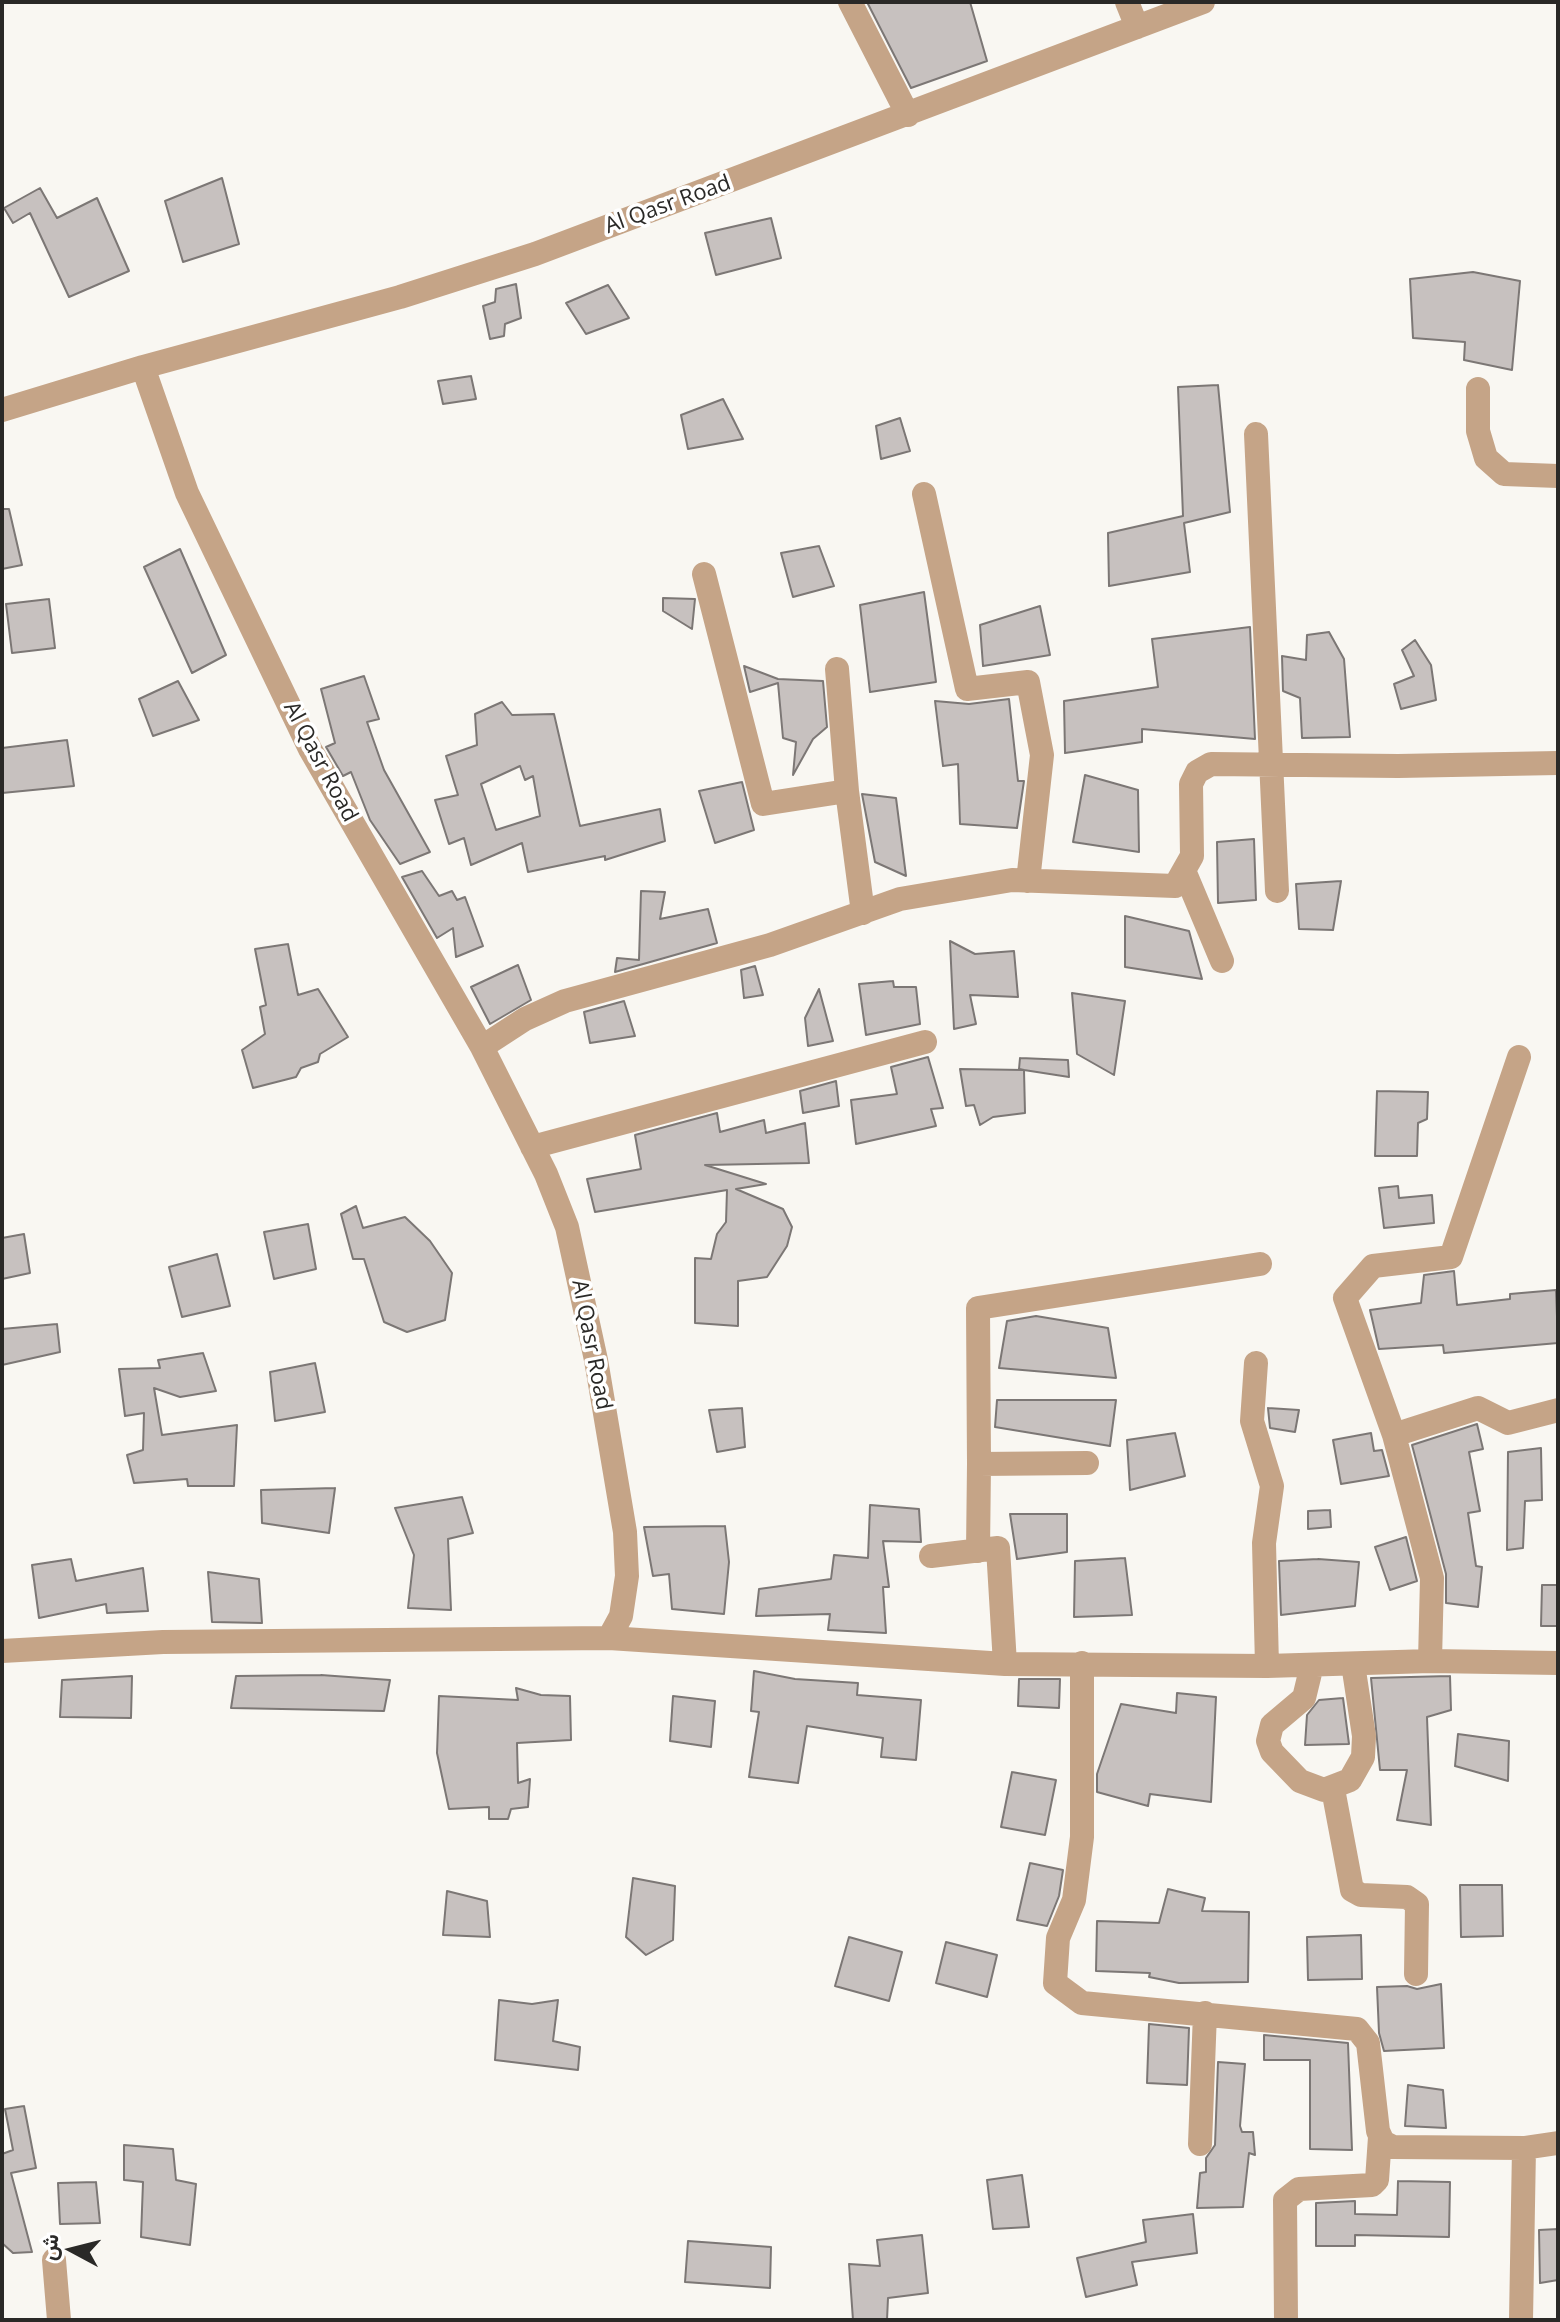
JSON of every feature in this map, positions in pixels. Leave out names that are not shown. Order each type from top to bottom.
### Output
[{"type":"street","points":[[850,2],[908,115]]},
{"type":"street","points":[[1127,2],[1137,27]]},
{"type":"street","name":"Al Qasr Road","points":[[609,1638],[621,1616],[627,1576],[625,1532],[596,1360],[567,1227],[532,1147],[482,1047],[310,749],[187,493],[143,367],[400,297],[535,254],[1203,2]]},
{"type":"street","points":[[2,410],[143,367]]},
{"type":"street","points":[[1478,389],[1478,431],[1486,458],[1504,474],[1558,476]]},
{"type":"street","points":[[1256,434],[1277,891]]},
{"type":"street","points":[[924,494],[967,689],[1028,682],[1042,755],[1028,881]]},
{"type":"street","points":[[704,574],[763,804],[847,791]]},
{"type":"street","points":[[837,669],[847,791],[863,913]]},
{"type":"street","points":[[482,1047],[525,1019],[565,1001],[691,969],[900,899],[946,889],[1028,881],[1175,886],[1192,856],[1191,784],[1197,772],[1211,764],[1558,763]]},
{"type":"street","points":[[1185,873],[1222,961]]},
{"type":"street","points":[[532,1147],[925,1042]]},
{"type":"street","points":[[1430,1661],[1432,1578],[1394,1435],[1345,1298],[1373,1266],[1451,1257],[1519,1057]]},
{"type":"street","points":[[978,1551],[978,1308],[1260,1264]]},
{"type":"street","points":[[1256,1363],[1252,1421],[1272,1486],[1264,1543],[1267,1666]]},
{"type":"street","points":[[1394,1435],[1478,1408],[1508,1423],[1558,1410]]},
{"type":"street","points":[[979,1464],[1087,1463]]},
{"type":"street","points":[[931,1556],[998,1548],[1005,1664]]},
{"type":"street","points":[[2,1651],[163,1642],[609,1638],[1005,1664],[1267,1666],[1430,1661],[1558,1663]]},
{"type":"street","points":[[1082,1663],[1082,1837],[1074,1900],[1058,1938],[1055,1983],[1082,2003],[1357,2029],[1368,2043],[1380,2137],[1377,2180],[1372,2185],[1299,2189],[1285,2200],[1286,2319]]},
{"type":"street","points":[[1312,1665],[1304,1698],[1272,1725],[1268,1741],[1272,1752],[1300,1781],[1315,1789],[1333,1789],[1350,1780],[1363,1757],[1364,1736],[1353,1664]]},
{"type":"street","points":[[1333,1789],[1352,1890],[1361,1895],[1407,1897],[1417,1904],[1416,1974]]},
{"type":"street","points":[[1200,2144],[1205,2013]]},
{"type":"street","points":[[1380,2137],[1393,2147],[1524,2148],[1558,2143]]},
{"type":"street","points":[[1521,2320],[1524,2148]]},
{"type":"street","points":[[54,2260],[59,2320]]},
{"type":"building","points":[[867,2],[970,2],[987,61],[911,88]]},
{"type":"building","points":[[222,178],[239,244],[183,262],[165,201]]},
{"type":"building","points":[[40,188],[57,218],[97,198],[129,271],[69,297],[30,213],[13,223],[4,208]]},
{"type":"building","points":[[771,218],[781,258],[716,275],[705,233]]},
{"type":"building","points":[[1473,272],[1520,281],[1512,370],[1464,360],[1465,342],[1413,338],[1410,279]]},
{"type":"building","points":[[516,284],[521,318],[505,324],[504,336],[490,339],[483,306],[495,302],[496,289]]},
{"type":"building","points":[[608,285],[629,318],[586,334],[566,303]]},
{"type":"building","points":[[471,376],[476,399],[443,404],[438,381]]},
{"type":"building","points":[[1218,385],[1230,512],[1184,523],[1190,572],[1109,586],[1108,533],[1183,516],[1178,387]]},
{"type":"building","points":[[723,399],[743,439],[688,449],[681,415]]},
{"type":"building","points":[[900,418],[910,451],[881,459],[876,426]]},
{"type":"building","points":[[2,509],[9,509],[22,565],[2,569]]},
{"type":"building","points":[[819,546],[834,586],[793,597],[781,553]]},
{"type":"building","points":[[180,549],[226,655],[192,673],[144,567]]},
{"type":"building","points":[[924,592],[936,682],[870,692],[860,605]]},
{"type":"building","points":[[663,598],[695,599],[692,629],[663,611]]},
{"type":"building","points":[[49,599],[55,648],[12,653],[6,604]]},
{"type":"building","points":[[1040,606],[1050,655],[983,666],[980,625]]},
{"type":"building","points":[[1250,627],[1255,739],[1142,729],[1142,742],[1065,753],[1064,701],[1158,687],[1152,639]]},
{"type":"building","points":[[1329,632],[1344,659],[1350,737],[1302,738],[1300,698],[1283,691],[1282,656],[1306,660],[1307,635]]},
{"type":"building","points":[[1415,640],[1431,665],[1436,700],[1401,709],[1394,684],[1414,676],[1402,650]]},
{"type":"building","points":[[744,666],[778,679],[823,681],[827,727],[813,739],[793,775],[796,742],[783,738],[778,683],[750,692]]},
{"type":"building","points":[[364,676],[379,719],[367,722],[384,770],[430,852],[400,864],[370,820],[351,772],[343,776],[326,747],[335,743],[321,689]]},
{"type":"building","points":[[178,681],[199,720],[153,736],[139,699]]},
{"type":"building","points":[[1009,699],[1018,781],[1024,781],[1017,828],[960,824],[958,764],[943,766],[935,701],[969,704]]},
{"type":"building","points":[[502,702],[512,715],[554,714],[580,826],[660,809],[665,841],[605,860],[605,856],[528,872],[522,843],[471,865],[464,838],[449,844],[435,800],[458,795],[446,756],[477,745],[475,714]],"holes":[[[520,766],[525,780],[533,776],[540,816],[496,830],[481,784]]]},
{"type":"building","points":[[67,740],[74,786],[2,793],[2,748]]},
{"type":"building","points":[[1085,775],[1138,790],[1139,852],[1073,842]]},
{"type":"building","points":[[742,782],[754,830],[715,843],[699,791]]},
{"type":"building","points":[[862,794],[896,798],[906,876],[875,862]]},
{"type":"building","points":[[1254,839],[1256,900],[1218,903],[1217,842]]},
{"type":"building","points":[[422,871],[439,896],[452,891],[457,900],[465,897],[483,946],[456,957],[453,928],[437,938],[402,877]]},
{"type":"building","points":[[1341,881],[1333,930],[1299,929],[1296,884]]},
{"type":"building","points":[[641,891],[665,892],[660,919],[708,909],[717,943],[615,972],[617,958],[639,960]]},
{"type":"building","points":[[1125,916],[1189,931],[1202,979],[1125,967]]},
{"type":"building","points":[[950,941],[975,954],[1014,951],[1018,997],[970,995],[976,1024],[954,1029]]},
{"type":"building","points":[[288,944],[298,995],[318,989],[348,1037],[320,1054],[318,1062],[301,1068],[296,1077],[253,1088],[242,1050],[265,1034],[260,1007],[266,1005],[255,949]]},
{"type":"building","points":[[518,965],[531,1000],[490,1024],[471,987]]},
{"type":"building","points":[[755,966],[763,995],[744,998],[741,970]]},
{"type":"building","points":[[893,981],[894,987],[916,987],[920,1024],[866,1035],[859,984]]},
{"type":"building","points":[[819,989],[833,1041],[808,1046],[805,1018]]},
{"type":"building","points":[[1072,993],[1125,1001],[1114,1075],[1077,1054]]},
{"type":"building","points":[[624,1001],[635,1036],[590,1043],[584,1012]]},
{"type":"building","points":[[928,1057],[943,1108],[931,1109],[936,1126],[856,1144],[851,1100],[897,1094],[891,1067]]},
{"type":"building","points":[[1020,1058],[1068,1060],[1069,1077],[1019,1069]]},
{"type":"building","points":[[960,1069],[1024,1070],[1025,1113],[993,1117],[980,1125],[974,1105],[966,1106]]},
{"type":"building","points":[[836,1081],[839,1106],[803,1113],[800,1091]]},
{"type":"building","points":[[1377,1091],[1428,1092],[1427,1119],[1418,1123],[1417,1156],[1375,1156]]},
{"type":"building","points":[[717,1113],[720,1132],[764,1120],[766,1133],[805,1123],[809,1163],[705,1165],[766,1184],[736,1189],[783,1209],[792,1227],[787,1246],[767,1277],[738,1281],[738,1326],[695,1323],[695,1258],[711,1259],[717,1234],[726,1222],[727,1190],[595,1212],[587,1179],[641,1169],[635,1135]]},
{"type":"building","points":[[1398,1186],[1399,1198],[1432,1195],[1434,1223],[1384,1228],[1379,1188]]},
{"type":"building","points":[[356,1206],[363,1228],[405,1217],[430,1241],[452,1273],[445,1320],[407,1332],[384,1322],[364,1259],[353,1259],[341,1214]]},
{"type":"building","points":[[308,1224],[316,1269],[274,1279],[264,1232]]},
{"type":"building","points":[[24,1234],[30,1273],[2,1279],[2,1238]]},
{"type":"building","points":[[217,1254],[230,1306],[182,1317],[169,1267]]},
{"type":"building","points":[[1454,1271],[1457,1305],[1510,1299],[1510,1294],[1556,1290],[1558,1343],[1444,1353],[1443,1345],[1379,1349],[1370,1310],[1421,1303],[1424,1275]]},
{"type":"building","points":[[1036,1316],[1108,1328],[1116,1378],[999,1368],[1007,1321]]},
{"type":"building","points":[[57,1324],[60,1352],[2,1365],[2,1329]]},
{"type":"building","points":[[203,1353],[216,1391],[180,1397],[154,1388],[162,1435],[237,1425],[234,1486],[188,1486],[187,1479],[134,1483],[127,1455],[143,1450],[144,1413],[125,1416],[119,1369],[160,1368],[158,1360]]},
{"type":"building","points":[[315,1363],[325,1412],[275,1421],[270,1372]]},
{"type":"building","points":[[997,1400],[1116,1400],[1110,1446],[995,1427]]},
{"type":"building","points":[[742,1408],[745,1447],[717,1452],[709,1410]]},
{"type":"building","points":[[1268,1408],[1299,1410],[1295,1432],[1270,1428]]},
{"type":"building","points":[[1477,1424],[1483,1449],[1469,1452],[1480,1511],[1468,1513],[1476,1566],[1482,1567],[1478,1607],[1446,1603],[1446,1574],[1412,1445]]},
{"type":"building","points":[[1175,1433],[1185,1476],[1130,1490],[1127,1440]]},
{"type":"building","points":[[1371,1433],[1374,1451],[1382,1450],[1389,1476],[1341,1484],[1333,1440]]},
{"type":"building","points":[[1541,1448],[1542,1500],[1525,1501],[1523,1548],[1507,1550],[1508,1452]]},
{"type":"building","points":[[335,1488],[329,1533],[262,1523],[261,1490]]},
{"type":"building","points":[[462,1497],[473,1533],[448,1539],[451,1610],[408,1608],[414,1555],[395,1508]]},
{"type":"building","points":[[870,1505],[919,1509],[921,1542],[883,1541],[889,1587],[883,1587],[886,1633],[828,1630],[830,1614],[756,1616],[759,1589],[831,1579],[834,1555],[868,1558]]},
{"type":"building","points":[[1330,1510],[1331,1527],[1308,1529],[1308,1511]]},
{"type":"building","points":[[1010,1514],[1067,1514],[1067,1552],[1017,1559]]},
{"type":"building","points":[[725,1526],[729,1562],[724,1614],[672,1609],[669,1574],[653,1576],[644,1527]]},
{"type":"building","points":[[1406,1537],[1417,1581],[1390,1590],[1375,1547]]},
{"type":"building","points":[[1125,1558],[1132,1615],[1074,1617],[1075,1561]]},
{"type":"building","points":[[71,1559],[76,1581],[143,1568],[148,1611],[107,1613],[106,1604],[39,1618],[32,1565]]},
{"type":"building","points":[[1318,1559],[1359,1562],[1355,1606],[1281,1615],[1279,1561]]},
{"type":"building","points":[[208,1572],[259,1579],[262,1623],[212,1622]]},
{"type":"building","points":[[1542,1585],[1558,1585],[1558,1626],[1541,1626]]},
{"type":"building","points":[[754,1671],[795,1679],[858,1683],[857,1695],[921,1700],[916,1760],[881,1757],[883,1738],[807,1726],[798,1783],[749,1777],[759,1712],[751,1711]]},
{"type":"building","points":[[321,1675],[390,1680],[384,1711],[231,1708],[236,1676]]},
{"type":"building","points":[[132,1676],[131,1718],[60,1717],[62,1680]]},
{"type":"building","points":[[1450,1676],[1451,1710],[1427,1717],[1431,1825],[1397,1820],[1407,1770],[1380,1770],[1371,1678]]},
{"type":"building","points":[[1019,1679],[1060,1679],[1059,1708],[1018,1706]]},
{"type":"building","points":[[516,1688],[541,1695],[570,1696],[571,1740],[517,1743],[518,1783],[530,1779],[528,1807],[511,1809],[508,1819],[489,1819],[489,1807],[449,1809],[437,1753],[439,1696],[518,1700]]},
{"type":"building","points":[[1177,1693],[1216,1697],[1211,1802],[1150,1794],[1148,1806],[1097,1792],[1097,1774],[1121,1704],[1176,1713]]},
{"type":"building","points":[[673,1696],[715,1701],[711,1747],[670,1741]]},
{"type":"building","points":[[1343,1698],[1349,1744],[1305,1745],[1307,1715],[1319,1700]]},
{"type":"building","points":[[1458,1734],[1509,1741],[1508,1781],[1455,1766]]},
{"type":"building","points":[[1012,1772],[1056,1780],[1045,1835],[1001,1827]]},
{"type":"building","points":[[1030,1863],[1063,1870],[1059,1896],[1047,1926],[1017,1920]]},
{"type":"building","points":[[633,1878],[675,1886],[673,1940],[646,1955],[626,1937]]},
{"type":"building","points":[[1460,1885],[1502,1885],[1503,1936],[1461,1937]]},
{"type":"building","points":[[1168,1889],[1205,1898],[1202,1911],[1249,1912],[1248,1982],[1179,1983],[1149,1977],[1150,1973],[1096,1971],[1097,1921],[1159,1923]]},
{"type":"building","points":[[447,1891],[487,1901],[490,1937],[443,1935]]},
{"type":"building","points":[[1361,1935],[1362,1979],[1308,1980],[1307,1937]]},
{"type":"building","points":[[849,1937],[902,1952],[889,2001],[835,1986]]},
{"type":"building","points":[[946,1942],[997,1955],[987,1997],[936,1983]]},
{"type":"building","points":[[1441,1984],[1444,2048],[1384,2051],[1379,2033],[1377,1987],[1407,1986],[1417,1989]]},
{"type":"building","points":[[499,2000],[532,2004],[558,2000],[553,2041],[580,2047],[578,2070],[495,2060]]},
{"type":"building","points":[[1149,2024],[1189,2028],[1187,2085],[1147,2083]]},
{"type":"building","points":[[1264,2035],[1348,2043],[1352,2150],[1310,2149],[1310,2060],[1264,2060]]},
{"type":"building","points":[[1218,2062],[1245,2064],[1240,2126],[1242,2132],[1253,2132],[1255,2155],[1249,2153],[1243,2207],[1197,2208],[1200,2173],[1206,2172],[1206,2158],[1215,2145]]},
{"type":"building","points":[[1408,2085],[1443,2090],[1446,2128],[1405,2126]]},
{"type":"building","points":[[24,2106],[36,2168],[11,2173],[32,2252],[13,2253],[2,2243],[2,2154],[13,2150],[5,2109]]},
{"type":"building","points":[[124,2145],[173,2149],[176,2180],[196,2184],[190,2245],[141,2237],[143,2182],[124,2180]]},
{"type":"building","points":[[1022,2175],[1029,2227],[993,2229],[987,2180]]},
{"type":"building","points":[[1398,2181],[1450,2182],[1449,2237],[1355,2235],[1355,2246],[1316,2246],[1316,2203],[1355,2201],[1355,2214],[1397,2215]]},
{"type":"building","points":[[96,2182],[100,2223],[60,2224],[58,2183]]},
{"type":"building","points":[[1193,2214],[1197,2253],[1132,2262],[1137,2285],[1086,2297],[1077,2258],[1146,2242],[1143,2220]]},
{"type":"building","points":[[1558,2229],[1558,2280],[1540,2283],[1539,2230]]},
{"type":"building","points":[[922,2235],[928,2293],[888,2298],[887,2320],[853,2320],[849,2264],[880,2266],[877,2240]]},
{"type":"building","points":[[688,2241],[771,2247],[770,2288],[685,2282]]}]
